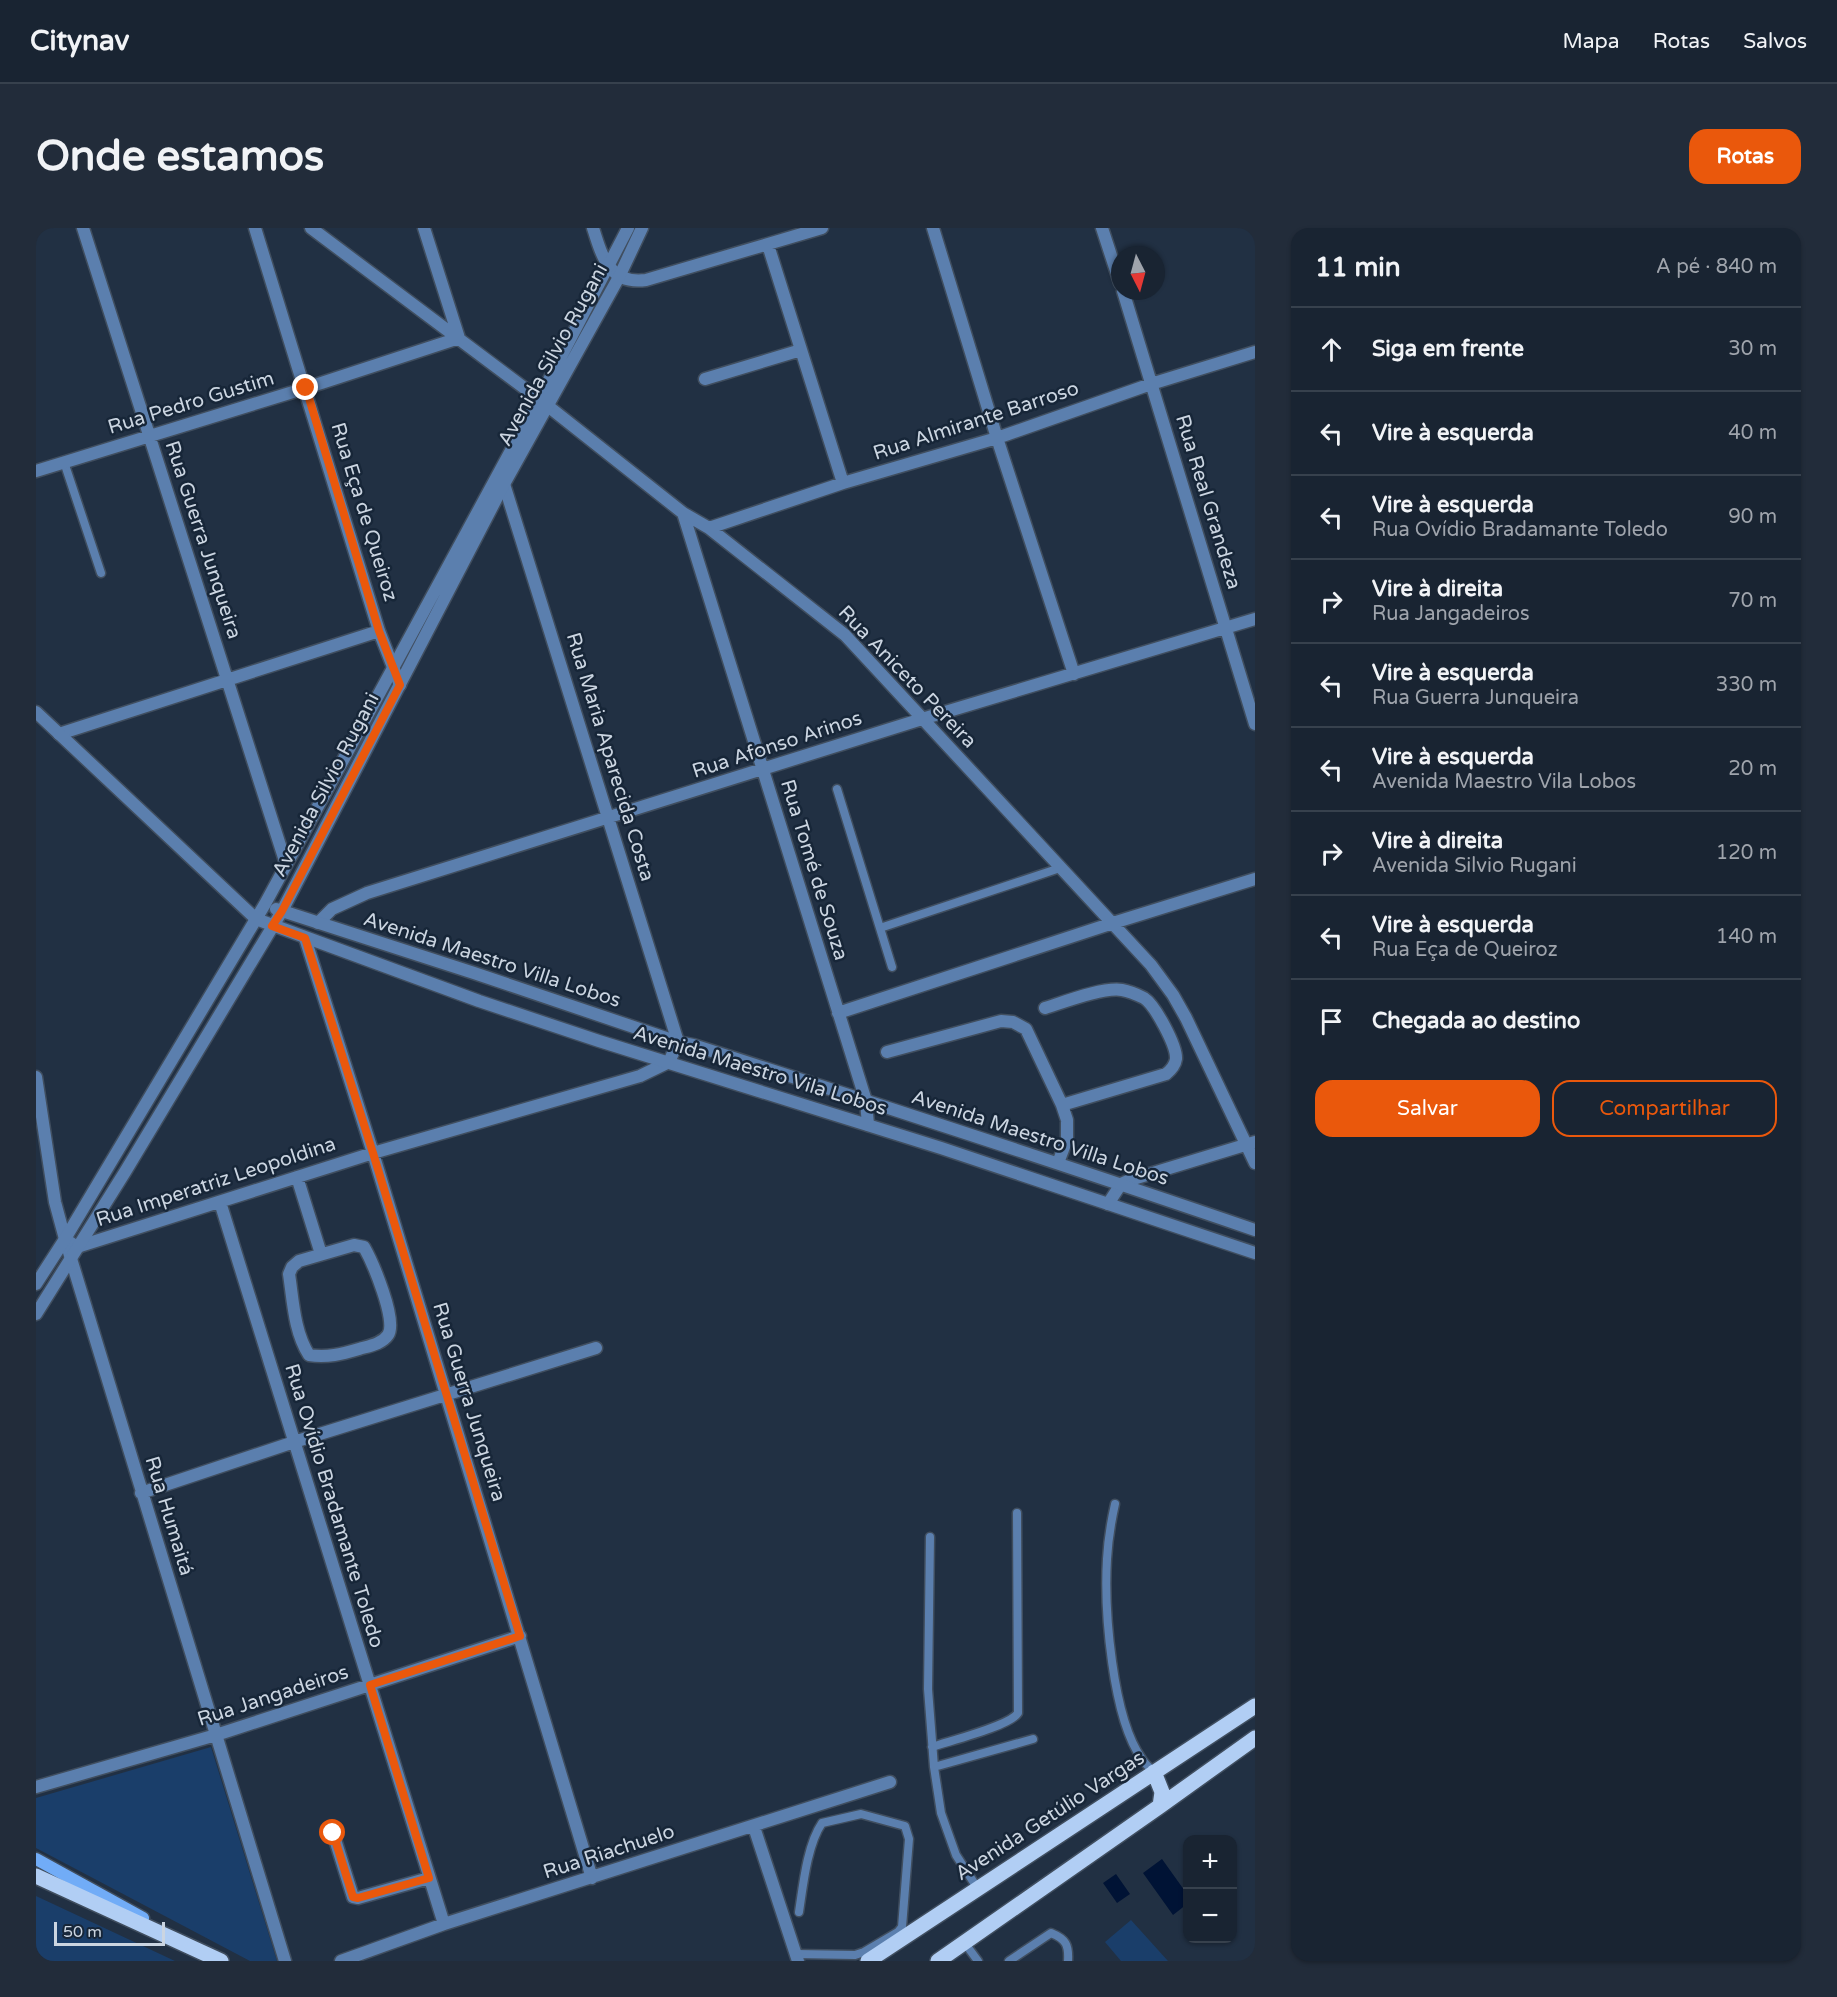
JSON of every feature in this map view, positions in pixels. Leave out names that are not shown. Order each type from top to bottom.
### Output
[{"type":"main road","name":"Avenida Getúlio Vargas","points":[[868,1961],[1255,1706]]},
{"type":"main road","points":[[949,1958],[964,1942],[1255,1738]]},
{"type":"main road","points":[[1155,1772],[1162,1792],[1160,1806]]},
{"type":"main road","points":[[36,1859],[221,1961]]},
{"type":"main road","points":[[36,1876],[221,1961]]},
{"type":"street","name":"Rua Guerra Junqueira","points":[[83,228],[286,864]]},
{"type":"street","name":"Rua Eça de Queiroz","points":[[255,228],[379,631],[400,685]]},
{"type":"street","name":"Rua Aniceto Pereira","points":[[311,228],[544,403],[683,513],[709,528],[845,635],[1151,965],[1173,995],[1186,1018],[1251,1143],[1255,1163]]},
{"type":"street","points":[[424,228],[459,338]]},
{"type":"street","points":[[593,228],[608,266],[619,277],[636,281],[822,228]]},
{"type":"street","name":"Avenida Silvio Rugani","points":[[544,403],[628,228]]},
{"type":"street","name":"Avenida Silvio Rugani","points":[[36,1284],[265,904],[393,670],[544,403],[619,277],[642,228]]},
{"type":"street","points":[[933,228],[997,438],[1074,674]]},
{"type":"street","points":[[1102,228],[1111,256]]},
{"type":"street","points":[[768,245],[843,483]]},
{"type":"street","name":"Rua Real Grandeza","points":[[1126,300],[1255,724]]},
{"type":"street","name":"Rua Pedro Gustim","points":[[36,471],[306,388],[459,338]]},
{"type":"street","points":[[705,379],[801,350]]},
{"type":"street","name":"Rua Almirante Barroso","points":[[709,528],[843,483],[997,438],[1255,351]]},
{"type":"street","name":"Avenida Silvio Rugani","points":[[36,1314],[125,1172],[282,911],[400,685],[501,480]]},
{"type":"street","name":"Rua Maria Aparecida Costa","points":[[501,480],[678,1042]]},
{"type":"street","name":"Rua Tomé de Souza","points":[[683,513],[866,1101],[868,1125]]},
{"type":"street","name":"Rua Afonso Arinos","points":[[318,923],[332,909],[367,893],[922,719],[1255,619]]},
{"type":"street","points":[[59,734],[379,631]]},
{"type":"street","points":[[36,712],[256,919]]},
{"type":"street","points":[[838,1013],[1255,879]]},
{"type":"street","name":"Avenida Maestro Villa Lobos","points":[[265,904],[678,1042],[1121,1184],[1255,1230]]},
{"type":"street","name":"Avenida Maestro Vila Lobos","points":[[256,919],[479,1001],[868,1125],[1255,1253]]},
{"type":"street","name":"Rua Guerra Junqueira","points":[[305,938],[373,1153],[592,1878]]},
{"type":"street","points":[[1045,1008],[1089,994],[1120,990],[1145,999],[1159,1016],[1174,1048],[1176,1059],[1173,1068],[1166,1074],[1062,1104]]},
{"type":"street","points":[[886,1052],[1001,1021],[1013,1022],[1026,1029],[1062,1104],[1067,1120],[1067,1139],[1058,1164]]},
{"type":"street","points":[[669,1062],[678,1042]]},
{"type":"street","name":"Rua Imperatriz Leopoldina","points":[[74,1252],[373,1153],[640,1076],[669,1062]]},
{"type":"street","name":"Rua Humaitá","points":[[36,1077],[55,1202],[65,1239],[74,1252],[141,1493],[285,1961]]},
{"type":"street","points":[[1108,1204],[1121,1184],[1130,1180],[1251,1143]]},
{"type":"street","points":[[297,1177],[321,1254]]},
{"type":"street","name":"Rua Ovídio Bradamante Toledo","points":[[220,1202],[444,1924]]},
{"type":"street","points":[[354,1245],[364,1247],[373,1263],[391,1325],[389,1334],[381,1341],[324,1357],[309,1355],[302,1344],[296,1320],[290,1274],[292,1267],[299,1261],[321,1254],[354,1245]]},
{"type":"street","points":[[141,1493],[294,1442],[596,1348]]},
{"type":"street","name":"Rua Jangadeiros","points":[[36,1787],[216,1735],[520,1636]]},
{"type":"street","name":"Rua Riachuelo","points":[[341,1961],[444,1924],[890,1782]]},
{"type":"street","points":[[754,1827],[797,1957]]},
{"type":"street","points":[[333,1833],[353,1897],[358,1898],[429,1878]]},
{"type":"lane","points":[[64,462],[101,573]]},
{"type":"lane","points":[[837,789],[892,967]]},
{"type":"lane","points":[[880,928],[1060,868]]},
{"type":"lane","points":[[1115,1504],[1109,1534],[1106,1594],[1115,1680],[1122,1710],[1134,1744],[1142,1760],[1155,1772]]},
{"type":"lane","points":[[932,1747],[1002,1724],[1018,1713],[1017,1512]]},
{"type":"lane","points":[[930,1537],[928,1689],[940,1813],[956,1855],[978,1888]]},
{"type":"lane","points":[[934,1767],[1033,1739]]},
{"type":"lane","points":[[797,1957],[855,1955],[898,1932],[902,1927],[909,1839],[905,1826],[861,1814],[822,1823],[804,1875],[799,1912]]},
{"type":"lane","points":[[1009,1961],[1051,1933],[1061,1937],[1068,1947],[1068,1961]]},
{"type":"lane","points":[[964,1942],[978,1961]]},
{"type":"shaded area","points":[[211,1747],[277,1961],[250,1961],[36,1848],[36,1798]]},
{"type":"shaded area","points":[[1162,1859],[1183,1888],[1183,1907],[1173,1915],[1143,1873]]},
{"type":"shaded area","points":[[1116,1874],[1130,1894],[1117,1903],[1103,1883]]},
{"type":"shaded area","points":[[36,1896],[175,1961],[36,1961]]},
{"type":"shaded area","points":[[1131,1920],[1168,1961],[1121,1961],[1105,1942]]},
{"type":"route","points":[[306,388],[379,631],[400,685],[272,926],[305,938],[520,1636],[370,1685],[429,1878],[358,1898],[353,1897],[333,1833]]}]
